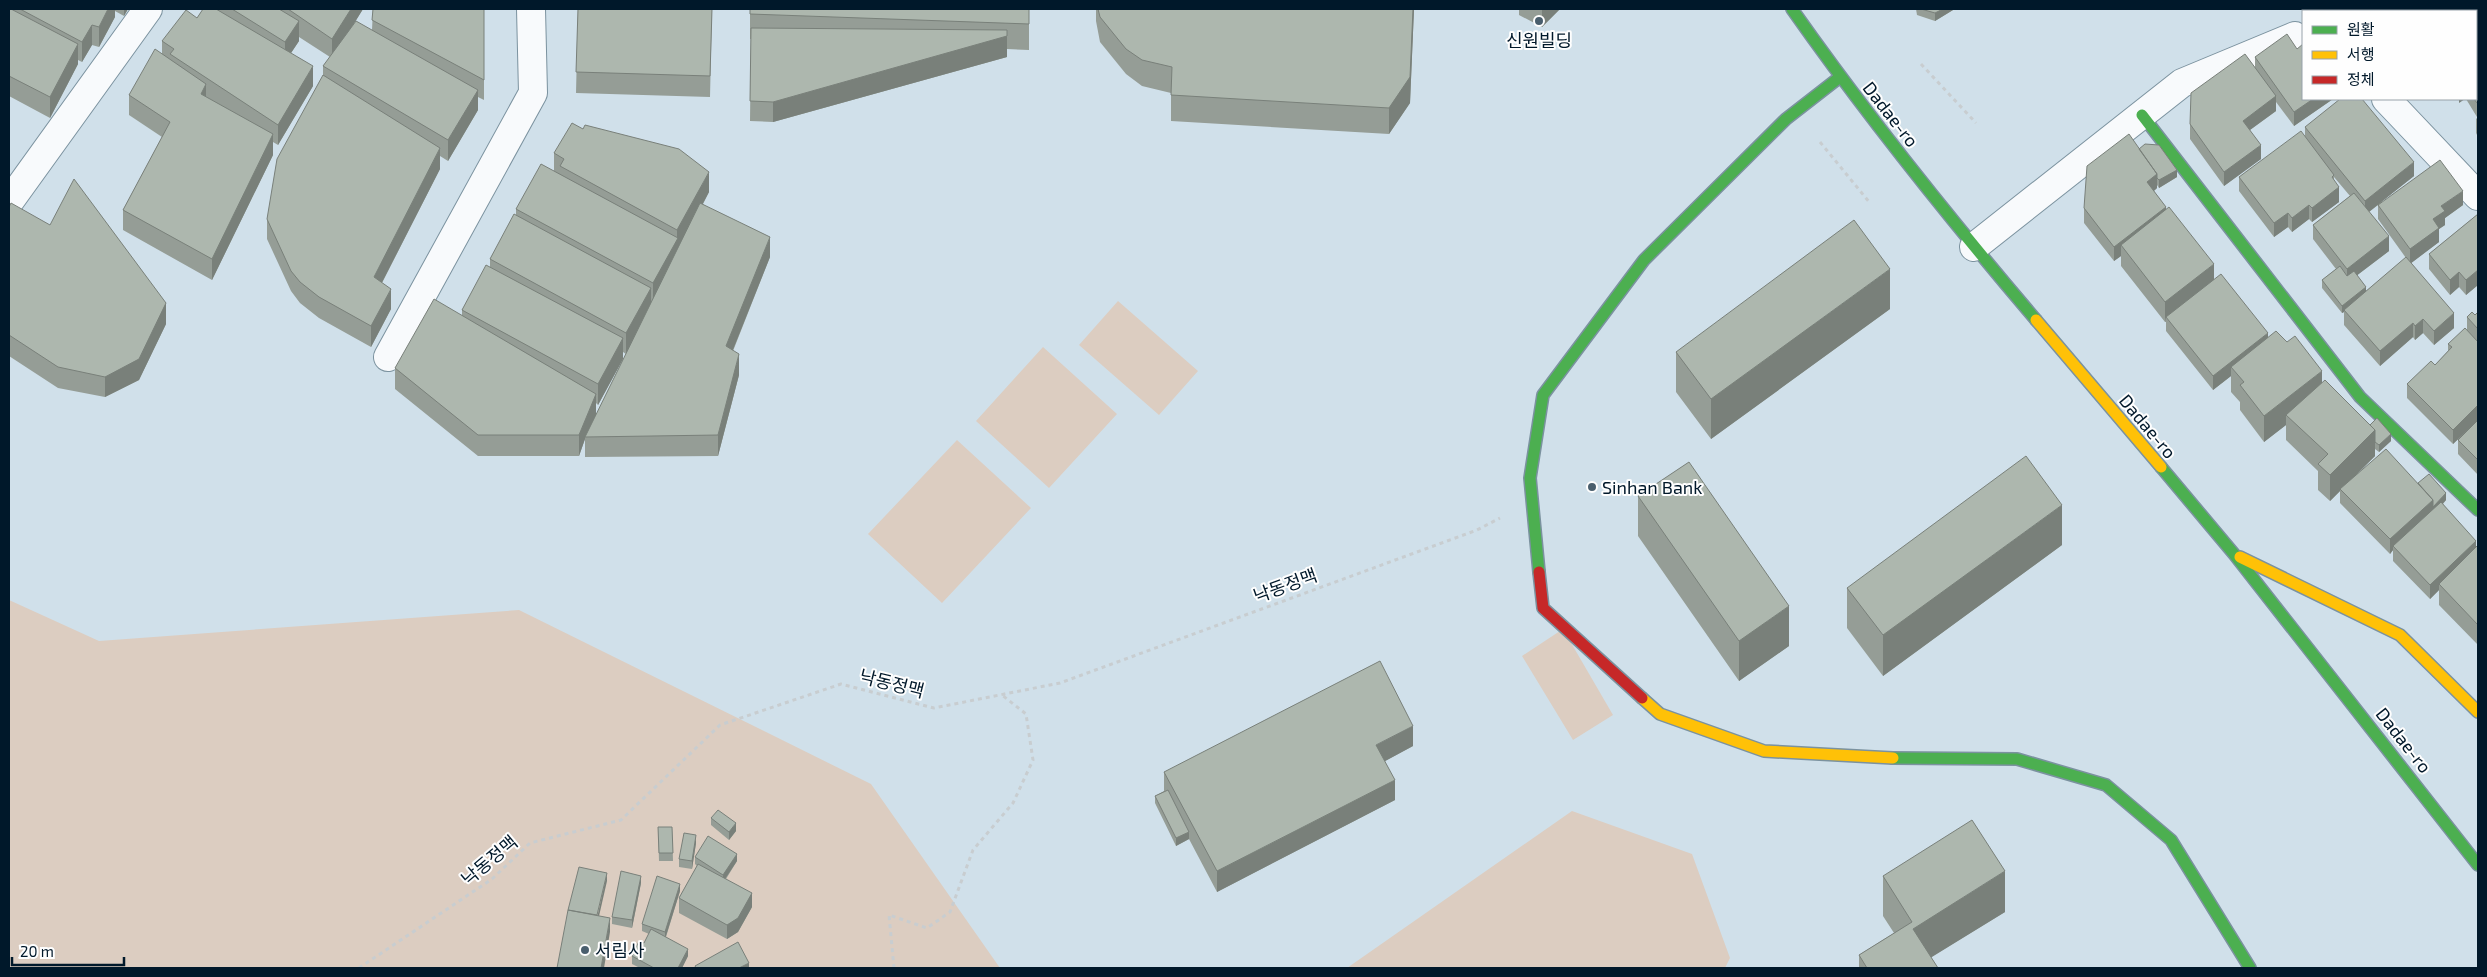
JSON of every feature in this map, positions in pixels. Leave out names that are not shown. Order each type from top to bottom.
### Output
[{"type":"street","points":[[9,202],[148,9]]},
{"type":"street","points":[[388,358],[533,93],[531,9]]},
{"type":"street","name":"Dadae-ro","points":[[1792,9],[1840,77],[1974,248],[2234,554],[2478,864]]},
{"type":"street","points":[[1974,248],[2182,83],[2295,36],[2302,40]]},
{"type":"street","points":[[1840,77],[1786,119],[1644,260],[1544,395],[1530,478],[1544,608],[1660,714],[1764,751],[1883,758],[2017,759],[2106,785],[2171,840],[2250,968]]},
{"type":"street","points":[[2387,100],[2478,196]]},
{"type":"street","points":[[2142,114],[2360,397],[2478,510]]},
{"type":"street","points":[[2234,554],[2400,635],[2478,712]]},
{"type":"path","points":[[1921,64],[1976,123]]},
{"type":"path","points":[[1820,142],[1870,203]]},
{"type":"path","name":"낙동정맥","points":[[358,968],[492,879],[530,843],[621,820],[720,725],[841,684],[934,708],[1060,683],[1476,530],[1532,503]]},
{"type":"path","points":[[894,968],[889,915],[928,928],[950,912],[974,850],[1013,804],[1033,760],[1026,714],[1002,694]]},
{"type":"shaded area","points":[[1118,301],[1198,371],[1159,415],[1079,345]]},
{"type":"shaded area","points":[[1043,347],[1117,414],[1049,488],[976,421]]},
{"type":"shaded area","points":[[957,440],[1031,508],[942,603],[868,534]]},
{"type":"shaded area","points":[[9,600],[99,641],[519,610],[871,784],[1000,968],[9,968]]},
{"type":"shaded area","points":[[1563,629],[1613,715],[1573,740],[1522,656]]},
{"type":"shaded area","points":[[1572,811],[1692,854],[1730,958],[1725,968],[1347,968]]},
{"type":"building","points":[[9,9],[78,44],[50,97],[9,76]]},
{"type":"building","points":[[20,9],[108,9],[99,27],[92,25],[82,42]]},
{"type":"building","points":[[203,9],[216,9],[313,66],[278,125],[170,54],[174,49],[162,41],[186,10],[197,18]]},
{"type":"building","points":[[232,9],[279,9],[299,21],[285,42]]},
{"type":"building","points":[[288,9],[351,9],[332,39]]},
{"type":"building","points":[[373,9],[484,9],[484,80],[372,20]]},
{"type":"building","points":[[578,9],[712,9],[710,76],[576,72]]},
{"type":"building","points":[[750,9],[1029,9],[1029,24],[750,14]]},
{"type":"building","points":[[1098,9],[1413,9],[1410,77],[1389,108],[1171,95],[1172,67],[1142,60],[1126,49],[1100,17]]},
{"type":"building","points":[[1921,9],[1943,9],[1935,13]]},
{"type":"building","points":[[356,21],[478,90],[448,140],[323,66]]},
{"type":"building","points":[[751,28],[1007,30],[1007,36],[773,102],[750,101]]},
{"type":"building","points":[[2287,34],[2297,49],[2302,45],[2302,100],[2312,100],[2294,112],[2255,57]]},
{"type":"building","points":[[2478,46],[2477,103],[2475,100],[2477,100]]},
{"type":"building","points":[[155,49],[206,84],[201,94],[273,134],[212,259],[123,210],[170,122],[129,95]]},
{"type":"building","points":[[2245,54],[2276,96],[2243,121],[2261,145],[2224,172],[2190,124],[2191,93]]},
{"type":"building","points":[[323,75],[440,148],[374,277],[391,289],[371,326],[319,297],[300,282],[291,271],[267,219],[277,159]]},
{"type":"building","points":[[2339,100],[2363,100],[2414,162],[2365,201],[2305,127]]},
{"type":"building","points":[[572,123],[583,129],[585,125],[679,149],[709,172],[677,230],[560,166],[564,159],[554,153]]},
{"type":"building","points":[[2301,131],[2334,175],[2332,177],[2339,187],[2312,208],[2309,205],[2292,218],[2288,213],[2274,223],[2239,177]]},
{"type":"building","points":[[2129,134],[2157,174],[2147,182],[2166,207],[2114,247],[2084,208],[2087,166]]},
{"type":"building","points":[[2145,144],[2159,145],[2177,170],[2159,180],[2157,174],[2139,149]]},
{"type":"building","points":[[2440,160],[2463,191],[2441,206],[2445,211],[2433,219],[2439,228],[2410,249],[2378,205]]},
{"type":"building","points":[[541,164],[678,238],[653,283],[516,209]]},
{"type":"building","points":[[74,179],[166,303],[139,359],[105,377],[58,367],[9,335],[9,207],[11,203],[50,225]]},
{"type":"building","points":[[2354,193],[2389,236],[2347,269],[2313,225]]},
{"type":"building","points":[[700,203],[770,237],[726,346],[739,354],[718,435],[585,437]]},
{"type":"building","points":[[2169,207],[2214,264],[2165,302],[2121,245]]},
{"type":"building","points":[[514,214],[651,288],[626,333],[490,259]]},
{"type":"building","points":[[2478,214],[2478,270],[2466,280],[2459,272],[2450,280],[2429,254]]},
{"type":"building","points":[[1854,220],[1890,269],[1711,399],[1676,352]]},
{"type":"building","points":[[2406,257],[2454,313],[2434,331],[2423,319],[2415,326],[2413,323],[2380,351],[2344,310]]},
{"type":"building","points":[[486,265],[623,338],[598,384],[462,310]]},
{"type":"building","points":[[2340,266],[2347,276],[2354,271],[2366,287],[2342,306],[2322,280]]},
{"type":"building","points":[[2221,274],[2268,333],[2213,376],[2166,317]]},
{"type":"building","points":[[434,299],[596,394],[579,435],[478,435],[395,368]]},
{"type":"building","points":[[2472,312],[2475,315],[2478,312],[2478,329],[2467,317]]},
{"type":"building","points":[[2465,328],[2478,342],[2478,405],[2453,430],[2407,384],[2431,361],[2435,365],[2452,347],[2448,344]]},
{"type":"building","points":[[2276,331],[2287,342],[2295,336],[2322,371],[2264,416],[2240,385],[2244,382],[2231,367]]},
{"type":"building","points":[[2325,380],[2375,430],[2330,475],[2318,464],[2328,454],[2286,415]]},
{"type":"building","points":[[2377,418],[2391,434],[2379,445],[2375,442],[2375,430],[2370,425]]},
{"type":"building","points":[[2478,420],[2478,460],[2458,440]]},
{"type":"building","points":[[2386,449],[2433,500],[2390,539],[2340,489]]},
{"type":"building","points":[[2026,456],[2062,505],[1883,635],[1847,588]]},
{"type":"building","points":[[1689,462],[1789,606],[1739,641],[1638,496]]},
{"type":"building","points":[[2429,474],[2446,493],[2433,507],[2433,500],[2418,483]]},
{"type":"building","points":[[2441,502],[2476,541],[2430,585],[2393,546]]},
{"type":"building","points":[[2478,545],[2478,625],[2439,584]]},
{"type":"building","points":[[1380,661],[1413,726],[1376,745],[1395,780],[1217,871],[1164,772]]},
{"type":"building","points":[[1168,790],[1189,832],[1176,838],[1155,796]]},
{"type":"building","points":[[718,810],[736,823],[729,832],[711,818]]},
{"type":"building","points":[[1972,820],[2005,871],[1913,929],[1938,968],[1867,968],[1859,955],[1912,922],[1883,876]]},
{"type":"building","points":[[658,827],[672,827],[673,853],[659,853]]},
{"type":"building","points":[[684,833],[696,835],[692,861],[679,859]]},
{"type":"building","points":[[708,836],[737,854],[723,875],[695,857]]},
{"type":"building","points":[[698,864],[752,893],[738,918],[727,925],[679,898]]},
{"type":"building","points":[[579,867],[607,873],[597,915],[568,910]]},
{"type":"building","points":[[621,871],[641,876],[632,920],[612,917]]},
{"type":"building","points":[[657,876],[680,884],[665,932],[642,924]]},
{"type":"building","name":"서림사","points":[[568,910],[610,918],[601,968],[557,968]]},
{"type":"building","points":[[651,929],[688,949],[678,968],[654,968],[632,956],[639,941],[644,943]]},
{"type":"building","points":[[738,942],[749,963],[739,968],[696,968],[695,966]]},
{"type":"traffic: fast","points":[[1792,9],[1910,167],[2036,320]]},
{"type":"traffic: fast","points":[[1539,572],[1530,478],[1543,395],[1644,260],[1786,119],[1840,77]]},
{"type":"traffic: fast","points":[[2142,115],[2360,397],[2478,510]]},
{"type":"traffic: fast","points":[[2161,467],[2234,554],[2478,865]]},
{"type":"traffic: fast","points":[[1893,758],[2017,759],[2106,785],[2171,840],[2250,968]]},
{"type":"traffic: slow","points":[[2036,320],[2161,467]]},
{"type":"traffic: slow","points":[[2240,557],[2400,635],[2478,712]]},
{"type":"traffic: slow","points":[[1642,698],[1660,714],[1764,751],[1893,758]]},
{"type":"traffic: jam","points":[[1539,572],[1543,608],[1642,698]]},
{"type":"place","name":"신원빌딩","points":[[1539,21]]},
{"type":"place","name":"Sinhan Bank","points":[[1592,487]]},
{"type":"place","name":"서림사","points":[[585,950]]}]
